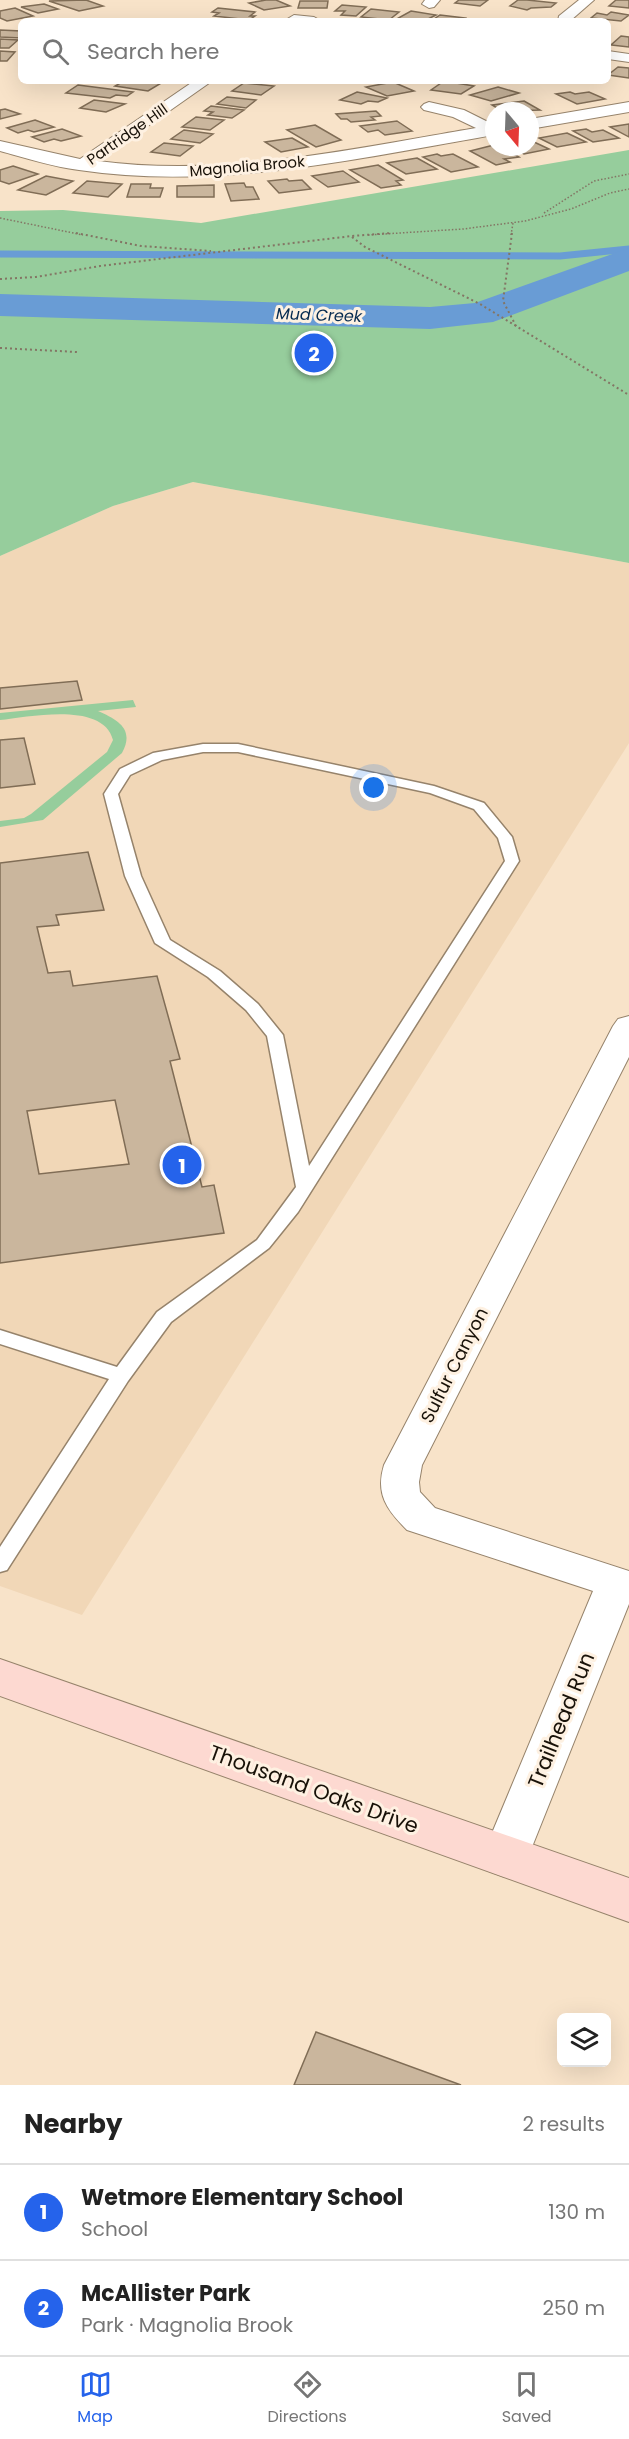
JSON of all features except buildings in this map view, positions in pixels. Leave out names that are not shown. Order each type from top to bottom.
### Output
[{"type":"main road","name":"Thousand Oaks Drive","points":[[0,1677],[629,1900]]},
{"type":"street","points":[[565,18],[586,0]]},
{"type":"street","points":[[611,55],[629,58]]},
{"type":"street","name":"Partridge Hill","points":[[81,166],[200,84]]},
{"type":"street","points":[[429,107],[458,113],[485,126]]},
{"type":"street","points":[[539,122],[629,107]]},
{"type":"street","name":"Magnolia Brook","points":[[0,146],[41,158],[81,166],[169,173],[243,170],[485,131]]},
{"type":"street","name":"Sulfur Canyon","points":[[623,1585],[421,1519],[404,1502],[398,1489],[398,1479],[403,1465],[629,1026]]},
{"type":"street","name":"Trailhead Run","points":[[505,1857],[623,1585]]},
{"type":"lane","points":[[0,1564],[121,1376],[164,1317],[263,1244],[292,1208],[305,1188],[512,861],[505,837],[479,806],[434,790],[238,748],[203,748],[158,756],[125,772],[111,794],[133,876],[163,943],[214,974],[252,1006],[275,1035],[305,1188]]},
{"type":"lane","points":[[0,1336],[121,1376]]},
{"type":"path","points":[[541,215],[594,182],[629,174]]},
{"type":"path","points":[[0,279],[352,236],[463,230],[513,223],[571,209],[629,189]]},
{"type":"path","points":[[0,218],[17,219],[101,239],[165,250],[227,251]]},
{"type":"path","points":[[513,223],[503,302],[517,328]]},
{"type":"path","points":[[352,236],[365,247],[480,304],[629,395]]},
{"type":"path","points":[[0,348],[77,352]]},
{"type":"shaded area","points":[[193,482],[629,563],[629,743],[82,1615],[0,1586],[0,556],[113,506]]},
{"type":"green space","points":[[629,150],[629,563],[193,482],[113,506],[0,556],[0,211],[63,210],[201,223]]},
{"type":"green space","points":[[133,700],[136,707],[98,711],[122,726],[127,738],[122,753],[43,820],[0,827],[0,821],[24,818],[31,814],[107,752],[113,740],[106,728],[95,720],[80,716],[64,714],[0,720],[0,713]]},
{"type":"waterway","points":[[0,254],[560,256],[629,249]]},
{"type":"waterway","name":"Mud Creek","points":[[0,305],[430,318],[480,314],[629,259]]},
{"type":"place","name":"McAllister Park","points":[[314,353]]},
{"type":"place","name":"Wetmore Elementary School","points":[[182,1165]]}]
